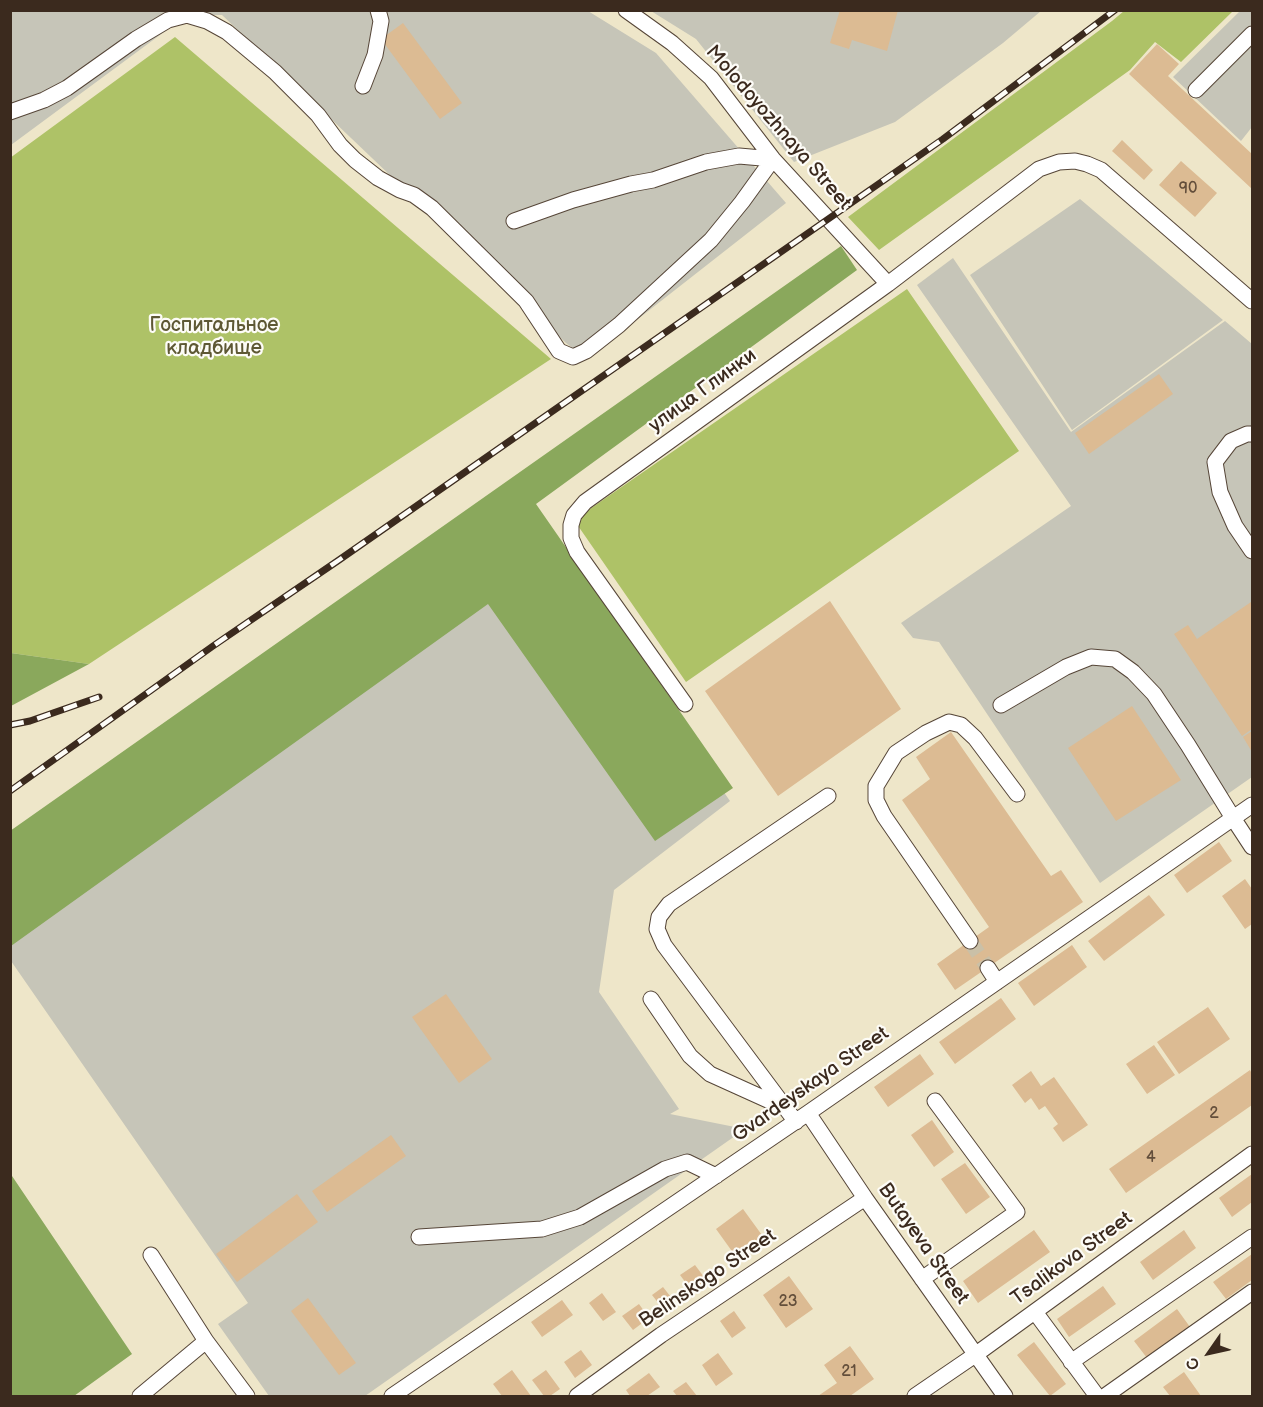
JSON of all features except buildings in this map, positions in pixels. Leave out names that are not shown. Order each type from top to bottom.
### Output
[{"type":"street","points":[[363,86],[375,55],[381,21],[378,10]]},
{"type":"street","name":"Molodoyozhnaya Street","points":[[626,10],[672,43],[711,78],[773,159],[888,284]]},
{"type":"street","points":[[10,111],[44,100],[67,88],[136,39],[168,20],[187,15],[207,21],[227,32],[275,72],[318,115],[340,145],[355,160],[378,178],[414,195],[432,208],[526,301],[559,351],[573,357],[586,351],[619,325],[711,240],[773,159]]},
{"type":"street","points":[[1196,90],[1252,34]]},
{"type":"street","points":[[514,221],[573,200],[653,180],[706,162],[739,156],[773,159]]},
{"type":"street","name":"улица Глинки","points":[[685,704],[577,552],[571,538],[574,515],[585,502],[888,284],[1039,169],[1059,162],[1075,161],[1101,171],[1252,301]]},
{"type":"street","points":[[1252,434],[1231,441],[1215,462],[1220,492],[1235,526],[1252,551]]},
{"type":"street","points":[[1001,705],[1066,667],[1091,657],[1115,659],[1133,672],[1154,694],[1252,847]]},
{"type":"street","points":[[970,941],[884,816],[876,800],[876,786],[897,753],[949,722],[961,725],[975,738],[1017,794]]},
{"type":"street","name":"Butayeva Street","points":[[828,796],[669,904],[659,917],[657,929],[664,945],[786,1108],[802,1118],[865,1198],[1005,1396]]},
{"type":"street","name":"Gvardeyskaya Street","points":[[392,1396],[802,1118],[1252,805]]},
{"type":"street","points":[[988,968],[997,982]]},
{"type":"street","points":[[651,999],[690,1056],[710,1074],[786,1108]]},
{"type":"street","points":[[922,1279],[1017,1212],[934,1101]]},
{"type":"street","name":"Tsalikova Street","points":[[915,1396],[1252,1154]]},
{"type":"street","points":[[418,1237],[542,1229],[580,1217],[665,1169],[687,1162],[716,1176]]},
{"type":"street","name":"Belinskogo Street","points":[[576,1396],[865,1198]]},
{"type":"street","points":[[1071,1362],[1252,1237]]},
{"type":"street","points":[[152,1254],[206,1341],[247,1396]]},
{"type":"street","points":[[1105,1396],[1252,1292]]},
{"type":"street","points":[[1035,1312],[1097,1396]]},
{"type":"street","points":[[140,1396],[206,1341]]},
{"type":"shaded area","points":[[11,11],[588,11],[656,53],[786,203],[587,359],[566,343],[222,15],[187,15],[11,145]]},
{"type":"shaded area","points":[[651,11],[1041,11],[1003,43],[895,122],[794,162],[696,39]]},
{"type":"shaded area","points":[[1240,11],[1252,11],[1252,127],[1241,141],[1173,77]]},
{"type":"shaded area","points":[[1080,199],[1223,320],[1072,430],[970,275]]},
{"type":"shaded area","points":[[953,258],[1071,432],[1225,321],[1252,344],[1252,777],[1100,883],[939,642],[913,638],[901,623],[1071,506],[917,285]]},
{"type":"shaded area","points":[[532,517],[730,801],[614,890],[599,992],[679,1109],[670,1114],[745,1129],[365,1396],[269,1396],[218,1324],[248,1303],[11,961],[10,900]]},
{"type":"green space","points":[[1124,11],[1233,11],[1181,62],[1155,42],[1130,70],[879,250],[848,217],[1112,21]]},
{"type":"green space","name":"Госпитальное кладбище","points":[[175,37],[551,359],[89,664],[11,653],[10,158]]},
{"type":"green space","points":[[841,246],[857,270],[536,504],[733,788],[655,841],[488,604],[11,946],[10,831]]},
{"type":"green space","points":[[907,289],[1019,451],[686,682],[574,520]]},
{"type":"green space","points":[[11,653],[89,664],[11,706]]},
{"type":"green space","points":[[10,1173],[132,1354],[74,1396],[11,1396]]},
{"type":"tunnel","points":[[970,941],[988,968]]},
{"type":"railway","points":[[10,791],[213,646],[943,139],[1115,10]]},
{"type":"railway","points":[[10,725],[30,721],[99,697]]}]
